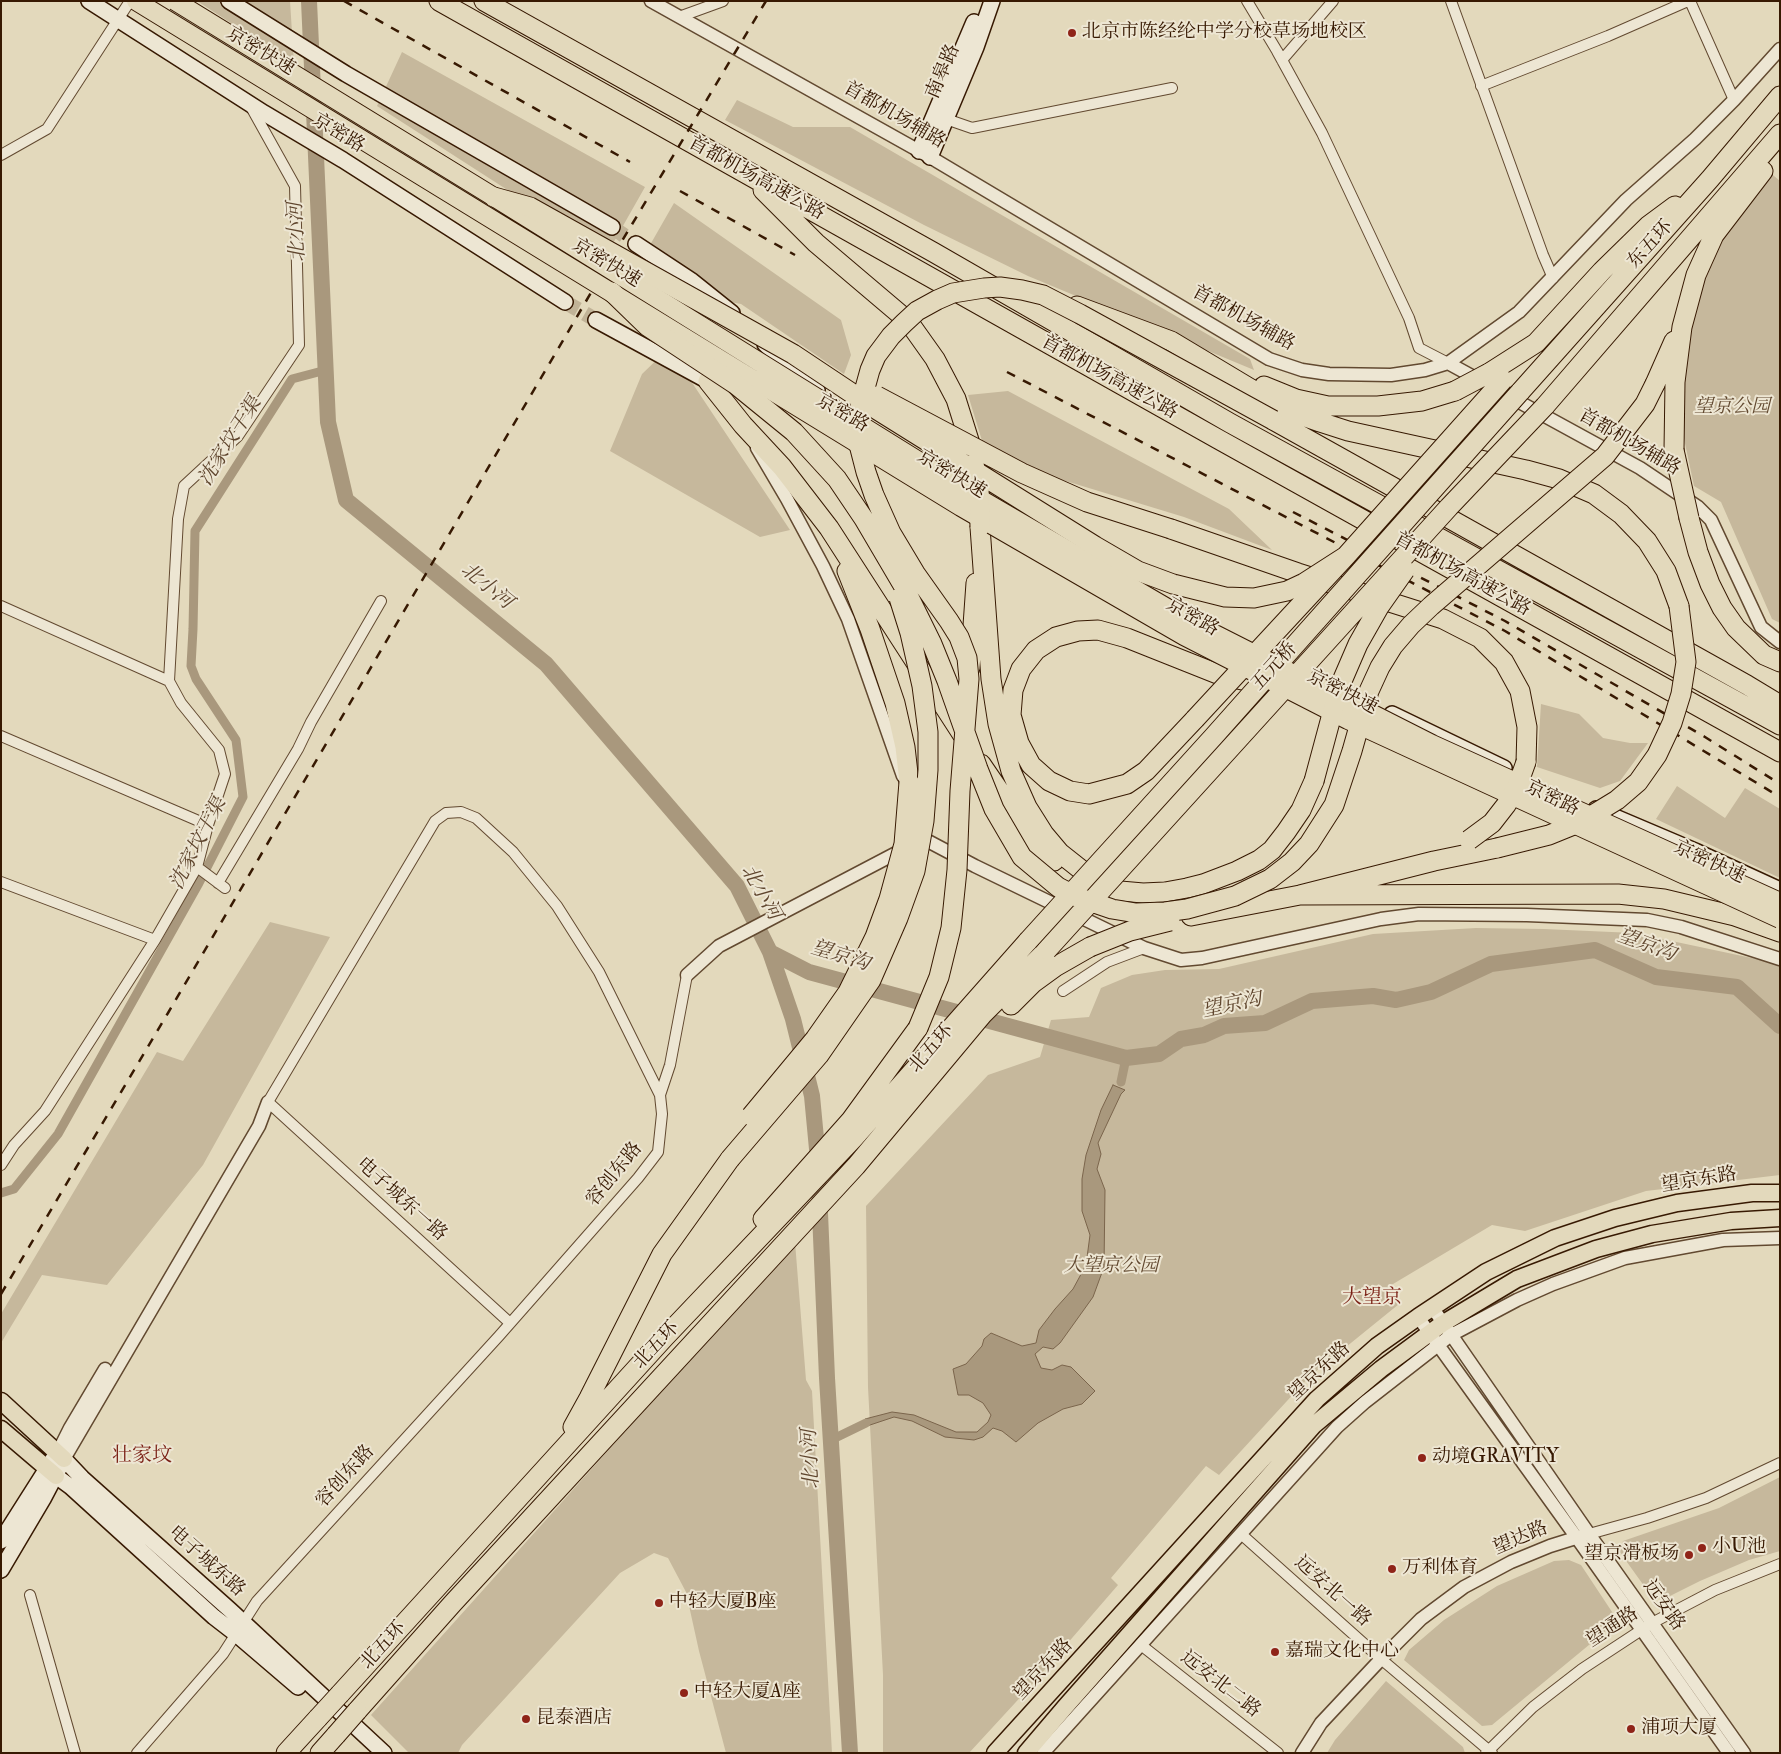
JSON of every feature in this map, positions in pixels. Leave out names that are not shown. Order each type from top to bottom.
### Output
[{"type":"highway","name":"京密快速","points":[[136,1],[961,506],[1184,636],[1357,724],[1780,919]]},
{"type":"highway","name":"京密快速","points":[[175,1],[970,493],[1193,623],[1432,744],[1780,902]]},
{"type":"highway","name":"首都机场高速公路","points":[[439,1],[1218,439],[1780,752]]},
{"type":"highway","name":"首都机场高速公路","points":[[484,1],[933,252],[1230,423],[1780,726]]},
{"type":"highway","name":"东五环","points":[[1520,392],[1710,179],[1780,96]]},
{"type":"highway","name":"东五环","points":[[1545,406],[1780,134]]},
{"type":"highway","points":[[1780,146],[1714,235],[1696,275],[1686,312],[1674,382],[1674,450],[1698,552],[1710,584],[1722,608],[1736,628],[1772,658],[1780,672]]},
{"type":"highway","points":[[744,172],[816,242],[908,320],[935,360],[956,399],[972,450],[979,488],[991,679],[998,724],[1011,770],[1026,807],[1044,834],[1060,853],[1109,890]]},
{"type":"highway","points":[[1268,686],[1220,675],[1127,638],[1098,630],[1078,631],[1056,637],[1036,650],[1021,669],[1013,690],[1011,715],[1019,744],[1031,765],[1049,781],[1070,791],[1089,794],[1127,784],[1146,771],[1195,719],[1346,556],[1496,377],[1536,343],[1602,271],[1648,226],[1710,179]]},
{"type":"highway","points":[[494,197],[530,207],[793,354],[871,406],[1138,571],[1172,584],[1225,597],[1270,596],[1304,583],[1346,556]]},
{"type":"highway","points":[[933,252],[1171,341],[1264,386],[1296,399],[1328,406],[1378,406],[1422,401],[1496,377]]},
{"type":"highway","points":[[969,679],[967,658],[959,637],[915,573],[882,514],[866,472],[858,441],[860,406],[876,356],[890,336],[917,311],[953,293],[1000,287],[1043,295],[1080,314],[1274,420],[1780,705]]},
{"type":"highway","points":[[612,292],[648,326],[735,384],[794,432],[837,479],[904,587],[932,644],[948,681],[978,769],[994,809],[1007,834],[1022,856],[1058,887],[1078,897],[1112,909],[1136,913],[1187,909],[1235,896],[1270,880],[1310,844],[1334,805],[1369,691],[1380,667],[1393,646],[1431,606],[1604,456],[1645,404],[1656,384],[1686,312]]},
{"type":"highway","points":[[958,1041],[982,1014],[1033,983],[1055,967],[1090,947],[1130,932],[1170,921],[1300,895],[1434,861],[1497,848],[1548,834],[1581,822],[1617,800],[1638,782],[1658,755],[1672,723],[1681,694],[1686,662],[1680,606],[1666,571],[1647,541],[1621,514],[1594,494],[1559,480],[1526,470],[1348,431],[1286,410],[1171,341]]},
{"type":"highway","points":[[793,354],[828,370],[1022,473],[1088,502],[1298,573],[1443,619],[1480,638],[1504,662],[1520,691],[1527,727],[1526,762],[1517,787],[1492,823],[1469,840],[1434,861]]},
{"type":"highway","points":[[708,381],[743,425],[782,467],[829,528],[1003,799],[1035,843],[1064,870],[1086,883],[1109,890],[1143,893],[1187,888],[1237,871],[1259,860],[1272,850],[1301,810],[1314,781],[1339,688],[1358,644],[1379,608],[1449,507]]},
{"type":"highway","name":"五元桥","points":[[1028,941],[1520,392]]},
{"type":"highway","name":"五元桥","points":[[1048,950],[1449,507],[1545,406]]},
{"type":"highway","points":[[781,1207],[851,1120],[918,1028],[939,977],[951,928],[957,870],[960,791],[980,527]]},
{"type":"highway","points":[[557,1455],[589,1398],[662,1254],[766,1096],[815,1039],[848,992],[874,938],[889,898],[904,844],[909,782],[905,746],[895,703],[870,629],[829,528]]},
{"type":"highway","points":[[727,1154],[819,1055],[871,980],[898,918],[915,871],[924,821],[928,770],[928,732],[923,695],[910,633],[890,573],[870,530]]},
{"type":"highway","points":[[1758,691],[1780,698]]},
{"type":"highway","points":[[1300,895],[1618,894],[1664,899],[1735,916],[1780,931]]},
{"type":"highway","name":"北五环","points":[[982,1014],[1028,941]]},
{"type":"highway","name":"北五环","points":[[286,1753],[781,1207],[958,1041],[982,1014],[1048,950]]},
{"type":"highway","name":"北五环","points":[[320,1753],[454,1603],[856,1166],[946,1059],[958,1041]]},
{"type":"main road","name":"京密路","points":[[89,1],[565,302]]},
{"type":"main road","points":[[229,1],[346,74],[612,227]]},
{"type":"main road","name":"南皋路","points":[[924,154],[981,1]]},
{"type":"main road","name":"南皋路","points":[[924,154],[946,119],[976,47],[992,1]]},
{"type":"main road","name":"京密路","points":[[636,244],[692,281],[737,317],[802,378],[834,402],[1071,547],[1193,617],[1548,789],[1695,851],[1780,890]]},
{"type":"main road","name":"京密路","points":[[596,320],[708,381],[754,394],[799,412],[1268,686],[1303,700],[1780,931]]},
{"type":"main road","name":"望京东路","points":[[995,1753],[1317,1399],[1378,1346],[1418,1317],[1486,1272],[1547,1242],[1615,1218],[1677,1203],[1752,1193],[1780,1193]]},
{"type":"main road","name":"望京东路","points":[[1026,1753],[1314,1425],[1381,1369],[1440,1334],[1517,1279],[1596,1249],[1652,1234],[1731,1221],[1780,1218]]},
{"type":"main road","name":"电子城东路","points":[[1,1401],[61,1455],[82,1478],[370,1753]]},
{"type":"main road","name":"电子城东路","points":[[1,1429],[71,1487],[214,1617],[240,1628],[384,1753]]},
{"type":"main road","points":[[1,1570],[61,1455]]},
{"type":"main road","points":[[1,1541],[51,1472]]},
{"type":"street","points":[[1,155],[47,129],[130,1]]},
{"type":"street","name":"首都机场辅路","points":[[651,1],[924,154],[1269,359],[1302,370],[1329,374],[1391,374],[1425,370],[1448,363],[1640,468],[1698,507],[1711,520],[1761,627],[1780,642]]},
{"type":"street","points":[[679,17],[723,1]]},
{"type":"street","points":[[1247,1],[1322,133],[1409,318],[1419,348],[1448,363],[1519,312],[1626,200],[1695,139],[1734,100],[1780,49]]},
{"type":"street","points":[[1282,60],[1333,1]]},
{"type":"street","points":[[1450,1],[1553,278]]},
{"type":"street","points":[[1481,86],[1608,36],[1689,1],[1734,100]]},
{"type":"street","points":[[946,119],[972,128],[1172,88]]},
{"type":"street","points":[[1,1165],[14,1145],[45,1110],[155,940],[197,866],[225,774],[219,750],[181,703],[169,681],[178,519],[184,486],[238,436],[299,345],[295,186],[248,102]]},
{"type":"street","points":[[743,425],[796,516],[823,566],[848,619],[924,839],[1144,948],[1181,960],[1202,958],[1381,919],[1419,914],[1526,915],[1647,920],[1681,927],[1780,959]]},
{"type":"street","points":[[197,866],[222,885],[298,749],[311,722],[381,601]]},
{"type":"street","points":[[1,606],[169,681]]},
{"type":"street","points":[[1,736],[208,825]]},
{"type":"street","name":"容创东路","points":[[137,1753],[223,1654],[257,1601],[638,1178],[658,1152],[662,1114],[660,1095],[599,972],[557,906],[513,852],[476,818],[460,812],[446,813],[435,821],[268,1102]]},
{"type":"street","points":[[660,1095],[670,1065],[687,976],[719,946],[924,839]]},
{"type":"street","points":[[1,882],[155,940]]},
{"type":"street","points":[[1063,991],[1106,962],[1144,948]]},
{"type":"street","points":[[61,1455],[259,1126],[268,1102]]},
{"type":"street","name":"电子城东一路","points":[[268,1102],[510,1322]]},
{"type":"street","points":[[1652,1234],[1723,1240],[1780,1238]]},
{"type":"street","points":[[1043,1753],[1336,1428],[1440,1334],[1590,1269],[1625,1258],[1723,1240]]},
{"type":"street","name":"远安路","points":[[1432,1308],[1440,1334]]},
{"type":"street","name":"远安路","points":[[1418,1317],[1440,1334],[1647,1627],[1729,1753]]},
{"type":"street","points":[[1288,1483],[1294,1448]]},
{"type":"street","points":[[1583,1536],[1648,1518],[1706,1498],[1780,1463]]},
{"type":"street","name":"远安北一路","points":[[1241,1534],[1489,1752]]},
{"type":"street","name":"望达路","points":[[1302,1753],[1321,1723],[1421,1619],[1464,1587],[1511,1562],[1550,1546],[1583,1536]]},
{"type":"street","name":"望通路","points":[[1489,1752],[1533,1707],[1575,1675],[1647,1627],[1715,1590],[1780,1564]]},
{"type":"street","points":[[30,1595],[75,1753]]},
{"type":"street","name":"远安路","points":[[1647,1627],[1744,1753]]},
{"type":"street","name":"远安北二路","points":[[1141,1645],[1278,1753]]},
{"type":"street","points":[[1066,1706],[1089,1702]]},
{"type":"green space","points":[[197,1],[290,1],[294,64]]},
{"type":"green space","points":[[402,52],[645,187],[607,254],[377,106]]},
{"type":"green space","points":[[737,100],[793,127],[850,127],[1250,359],[1254,370],[1028,276],[924,225],[725,120]]},
{"type":"green space","name":"望京公园","points":[[1768,171],[1780,181],[1780,623],[1772,619],[1721,502],[1694,486],[1683,434],[1684,382],[1690,327],[1703,282],[1722,237]]},
{"type":"green space","points":[[674,203],[841,320],[851,355],[844,374],[741,304],[688,294],[638,266]]},
{"type":"green space","points":[[669,348],[790,530],[760,537],[610,451],[642,374]]},
{"type":"green space","points":[[1008,391],[1229,509],[1272,550],[1184,517],[987,457],[968,395]]},
{"type":"green space","points":[[1541,704],[1579,714],[1603,738],[1630,743],[1648,743],[1620,781],[1600,788],[1537,767]]},
{"type":"green space","points":[[1677,786],[1725,818],[1745,788],[1780,809],[1780,878],[1656,819]]},
{"type":"green space","points":[[270,922],[330,937],[203,1165],[107,1285],[42,1275],[1,1343],[1,1314],[157,1052],[183,1061]]},
{"type":"green space","name":"大望京公园","points":[[1476,928],[1634,933],[1780,964],[1780,1175],[1646,1191],[1525,1231],[1492,1225],[1388,1287],[1399,1304],[1309,1377],[1219,1475],[1206,1466],[1111,1578],[1118,1585],[1027,1690],[969,1753],[883,1753],[883,1675],[868,1387],[866,1206],[988,1075],[1040,1057],[1051,1020],[1089,1017],[1101,988],[1132,975],[1165,970],[1219,969],[1373,934]]},
{"type":"green space","points":[[795,1242],[806,1380],[812,1391],[832,1753],[726,1753],[699,1651],[686,1592],[668,1558],[654,1553],[620,1573],[462,1745],[458,1753],[409,1753],[371,1715]]},
{"type":"green space","points":[[1780,1477],[1780,1551],[1749,1560],[1664,1599],[1652,1597],[1619,1551],[1623,1541],[1719,1508]]},
{"type":"green space","points":[[1569,1560],[1581,1565],[1618,1621],[1492,1725],[1482,1726],[1404,1660],[1409,1650],[1444,1620],[1497,1586],[1554,1561]]},
{"type":"green space","points":[[1386,1681],[1463,1747],[1465,1753],[1327,1753],[1335,1740]]},
{"type":"shaded area","points":[[1113,1085],[1125,1090],[1121,1094],[1098,1143],[1101,1154],[1097,1169],[1105,1190],[1104,1267],[1093,1297],[1060,1343],[1053,1349],[1043,1347],[1035,1354],[1041,1368],[1052,1370],[1062,1365],[1071,1367],[1095,1391],[1082,1404],[1063,1409],[1038,1423],[1016,1442],[1002,1431],[993,1428],[983,1437],[974,1440],[945,1437],[912,1421],[894,1417],[867,1426],[865,1419],[892,1412],[914,1415],[956,1432],[977,1432],[988,1422],[991,1415],[983,1403],[969,1395],[958,1395],[953,1369],[966,1364],[982,1346],[984,1339],[991,1333],[1022,1346],[1036,1343],[1039,1330],[1073,1289],[1086,1265],[1090,1235],[1082,1211],[1082,1179],[1086,1155],[1101,1110]]},
{"type":"waterway","name":"北小河","points":[[309,1],[328,422],[346,500],[546,664],[737,886],[770,952],[793,1019],[812,1096],[817,1149]]},
{"type":"waterway","name":"沈家坟干渠","points":[[1,1193],[14,1189],[58,1134],[199,883],[243,797],[236,740],[196,679],[191,666],[195,531],[292,379],[326,370]]},
{"type":"waterway","name":"望京沟","points":[[770,952],[809,972],[1126,1058],[1159,1054],[1181,1039],[1204,1035],[1224,1026],[1265,1023],[1312,1001],[1373,996],[1396,1000],[1431,992],[1491,964],[1595,950],[1656,977],[1737,987],[1780,1026]]},
{"type":"waterway","points":[[1121,1082],[1126,1058]]},
{"type":"waterway","name":"北小河","points":[[818,1166],[827,1378],[850,1753]]},
{"type":"waterway","points":[[831,1440],[866,1423]]},
{"type":"tunnel","points":[[612,227],[636,244]]},
{"type":"tunnel","points":[[565,302],[596,320]]},
{"type":"railway","points":[[344,1],[630,162]]},
{"type":"railway","points":[[1,1294],[592,291],[766,1]]},
{"type":"railway","points":[[680,191],[795,255]]},
{"type":"railway","points":[[1007,372],[1505,631],[1780,797]]},
{"type":"railway","points":[[1293,512],[1505,621],[1705,737],[1780,784]]},
{"type":"place","name":"北京市陈经纶中学分校草场地校区","points":[[1072,33]]},
{"type":"place","name":"动境GRAVITY","points":[[1422,1458]]},
{"type":"place","name":"小U池","points":[[1702,1548]]},
{"type":"place","name":"望京滑板场","points":[[1689,1555]]},
{"type":"place","name":"万利体育","points":[[1392,1569]]},
{"type":"place","name":"中轻大厦B座","points":[[659,1603]]},
{"type":"place","name":"嘉瑞文化中心","points":[[1275,1652]]},
{"type":"place","name":"中轻大厦A座","points":[[684,1693]]},
{"type":"place","name":"昆泰酒店","points":[[526,1719]]},
{"type":"place","name":"浦项大厦","points":[[1631,1729]]},
{"type":"district","name":"大望京","points":[[1372,1299]]},
{"type":"district","name":"壮家坟","points":[[142,1457]]}]
